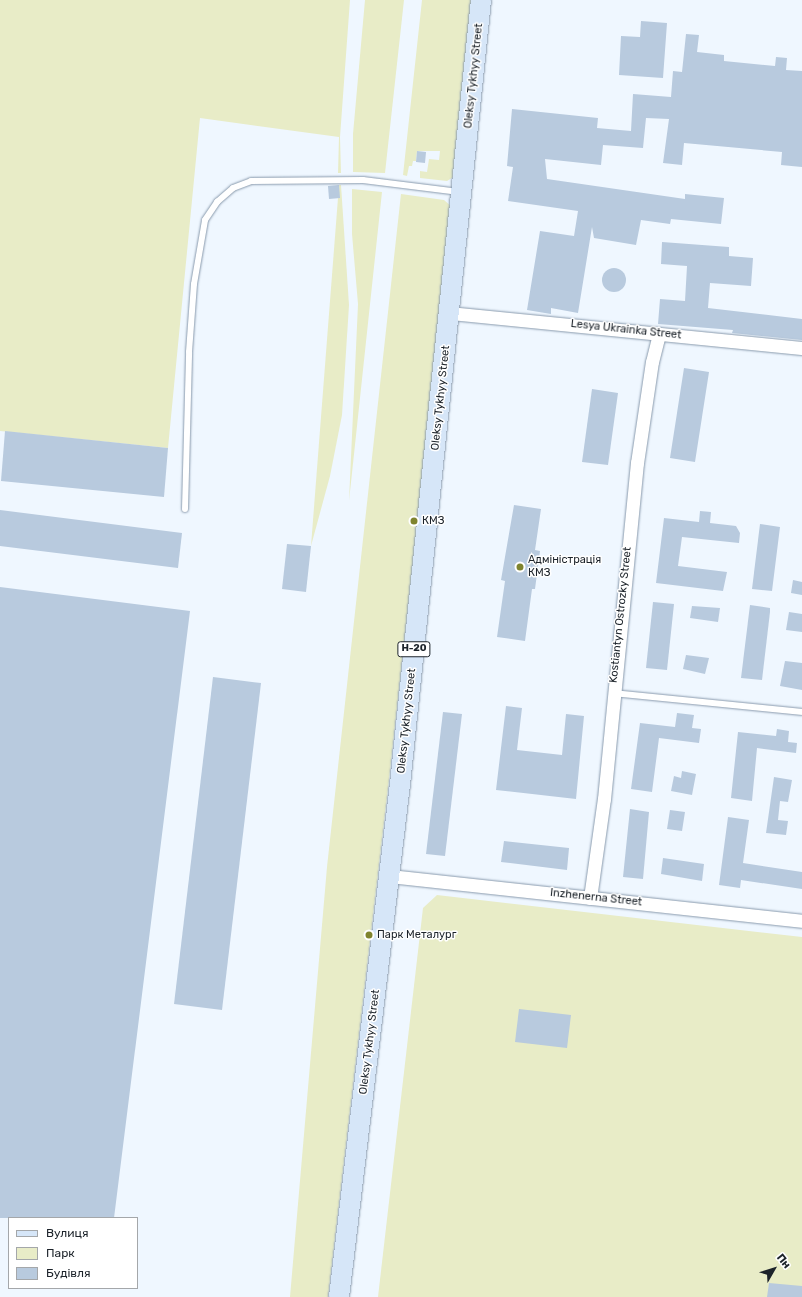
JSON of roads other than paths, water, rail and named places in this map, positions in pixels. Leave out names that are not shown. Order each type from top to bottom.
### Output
[{"type":"main road","name":"Oleksy Tykhyy Street","points":[[339,1297],[389,876],[450,313],[481,0]]},
{"type":"street","name":"Lesya Ukrainka Street","points":[[450,313],[802,348]]},
{"type":"street","name":"Kostiantyn Ostrozky Street","points":[[590,898],[604,799],[613,694],[637,463],[652,362],[659,334]]},
{"type":"street","name":"Inzhenerna Street","points":[[389,876],[802,921]]},
{"type":"lane","points":[[185,509],[189,352],[194,284],[205,220],[217,202],[233,188],[251,181],[307,179],[363,180],[462,192]]},
{"type":"lane","points":[[613,694],[802,712]]},
{"type":"place","name":"КМЗ","points":[[414,521]]},
{"type":"place","name":"Адміністрація КМЗ","points":[[520,567]]},
{"type":"place","name":"Парк Металург","points":[[369,935]]}]
